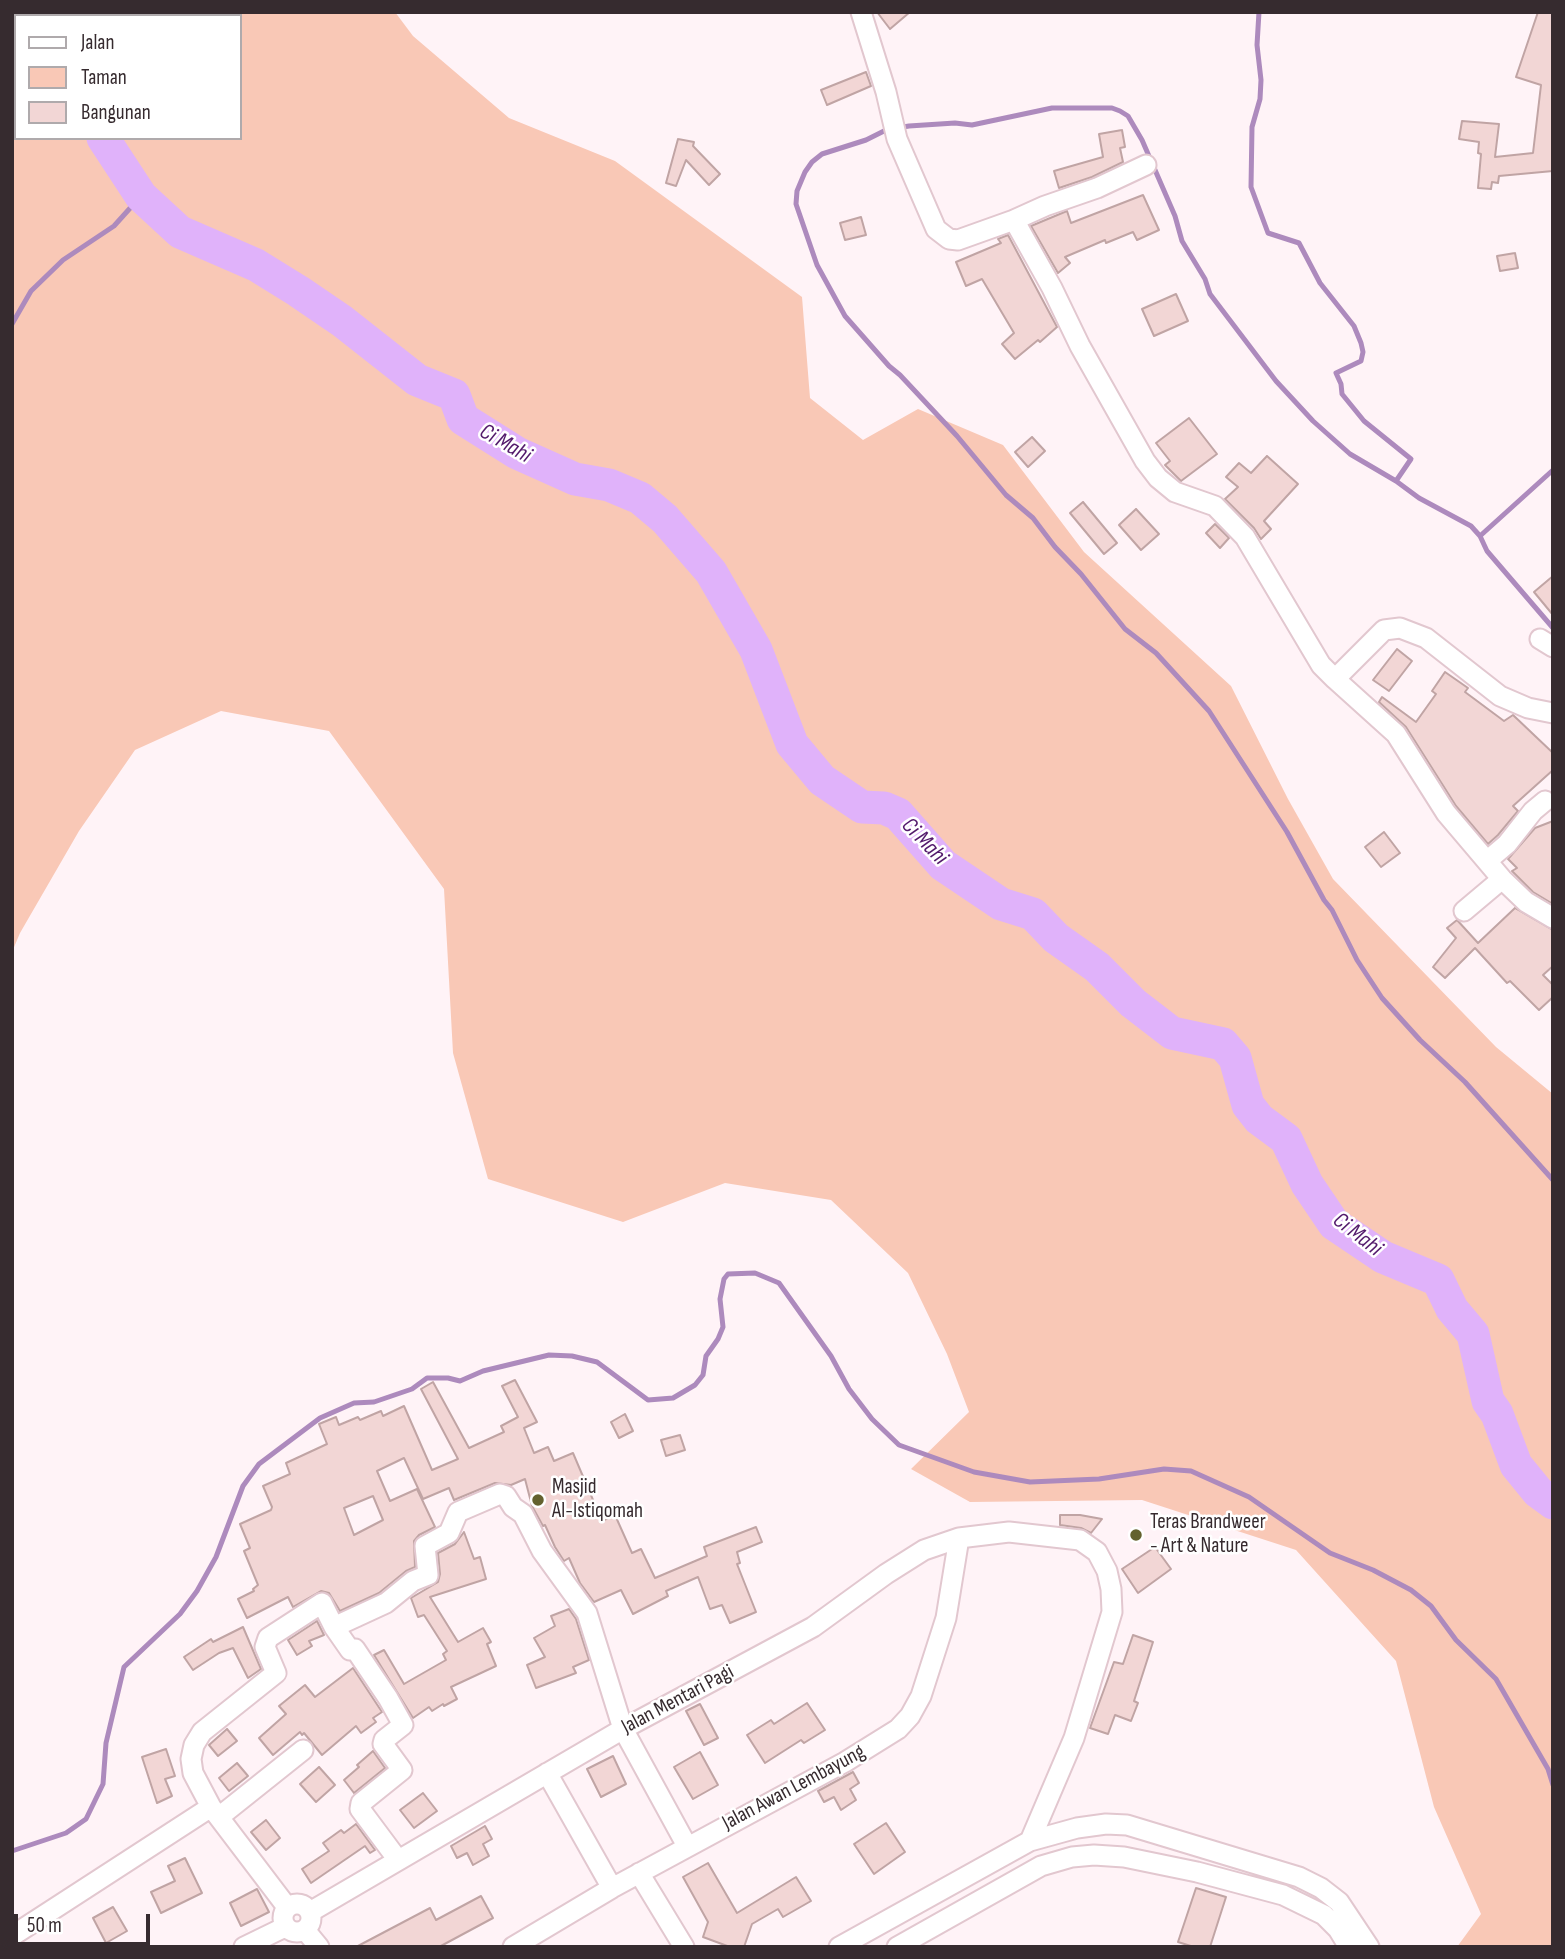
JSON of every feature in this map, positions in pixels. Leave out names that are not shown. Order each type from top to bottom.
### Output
[{"type":"street","points":[[861,12],[886,92],[897,139],[936,229],[949,239],[958,240],[1014,220],[1097,188],[1146,165]]},
{"type":"street","points":[[1014,220],[1052,288],[1086,358],[1145,461],[1158,478],[1174,492],[1215,506],[1245,537],[1321,665],[1396,734],[1446,813],[1502,880],[1526,902],[1553,918]]},
{"type":"street","points":[[1335,679],[1384,630],[1400,628],[1426,638],[1500,696],[1528,708],[1553,713]]},
{"type":"street","points":[[1487,861],[1507,844],[1545,801]]},
{"type":"street","points":[[1464,912],[1502,880]]},
{"type":"street","points":[[334,1628],[386,1603],[413,1581],[428,1575],[425,1546],[449,1533],[458,1512],[500,1494],[506,1496],[513,1507],[523,1514],[542,1551],[587,1613],[623,1728],[687,1846]]},
{"type":"street","name":"Jalan Mentari Pagi","points":[[307,1921],[398,1860],[623,1728],[813,1627],[924,1550],[959,1538],[1009,1532],[1080,1541],[1097,1552],[1107,1571],[1111,1589],[1112,1612],[1074,1738],[1030,1841]]},
{"type":"street","name":"Jalan Awan Lembayung","points":[[513,1947],[687,1846],[883,1740],[910,1716],[921,1696],[946,1618],[959,1538]]},
{"type":"street","points":[[286,1917],[215,1812],[193,1773],[191,1759],[194,1745],[212,1721],[276,1674],[265,1647],[268,1638],[322,1603],[334,1628],[350,1650],[355,1649],[403,1725],[384,1740],[383,1744],[402,1770],[361,1803],[360,1809],[398,1860]]},
{"type":"street","points":[[12,1936],[215,1812],[303,1750]]},
{"type":"street","points":[[547,1773],[612,1888]]},
{"type":"street","points":[[839,1947],[1030,1841],[1077,1828],[1106,1824],[1127,1825],[1299,1877],[1321,1888],[1339,1902],[1369,1947]]},
{"type":"street","points":[[897,1947],[1041,1866],[1072,1857],[1094,1855],[1124,1857],[1197,1872],[1283,1895],[1324,1915],[1338,1929],[1349,1947]]},
{"type":"street","points":[[639,1873],[684,1947]]},
{"type":"street","points":[[1308,1906],[1321,1888]]},
{"type":"street","points":[[244,1947],[300,1904],[319,1947]]},
{"type":"green space","points":[[12,12],[395,12],[413,36],[509,118],[615,161],[802,297],[810,398],[863,440],[918,409],[1003,445],[1084,552],[1231,686],[1288,799],[1333,879],[1496,1047],[1553,1094],[1553,1947],[1457,1947],[1481,1914],[1434,1807],[1396,1661],[1296,1550],[1142,1500],[970,1502],[911,1469],[969,1412],[947,1354],[908,1273],[831,1200],[725,1183],[623,1222],[488,1179],[453,1053],[444,889],[329,731],[221,711],[135,750],[79,831],[20,933],[12,952]]},
{"type":"building","points":[[877,12],[910,12],[890,29]]},
{"type":"building","points":[[1538,12],[1553,12],[1553,171],[1499,176],[1498,183],[1492,182],[1491,189],[1478,188],[1481,154],[1478,153],[1479,142],[1459,139],[1462,121],[1499,124],[1495,157],[1533,153],[1541,85],[1516,77]]},
{"type":"building","points":[[866,72],[871,86],[827,105],[821,90]]},
{"type":"building","points":[[1122,130],[1125,147],[1120,148],[1123,162],[1092,177],[1059,188],[1054,171],[1103,157],[1099,134]]},
{"type":"building","points":[[678,139],[694,142],[693,146],[720,174],[709,185],[686,160],[676,186],[666,183]]},
{"type":"building","points":[[1143,195],[1159,230],[1137,240],[1133,232],[1106,243],[1105,240],[1065,257],[1070,263],[1058,273],[1031,226],[1067,211],[1071,223]]},
{"type":"building","points":[[861,217],[866,235],[845,240],[840,223]]},
{"type":"building","points":[[1008,235],[1057,327],[1015,359],[1002,344],[1014,333],[982,279],[966,286],[956,262],[1001,243],[998,239]]},
{"type":"building","points":[[1515,253],[1518,268],[1500,271],[1497,256]]},
{"type":"building","points":[[1176,294],[1188,321],[1154,336],[1142,309]]},
{"type":"building","points":[[1189,418],[1217,454],[1181,481],[1165,465],[1170,461],[1156,443]]},
{"type":"building","points":[[1032,437],[1045,451],[1028,467],[1015,452]]},
{"type":"building","points":[[1267,456],[1298,484],[1264,521],[1271,529],[1261,539],[1254,528],[1225,499],[1238,487],[1226,477],[1239,463],[1251,473]]},
{"type":"building","points":[[1083,502],[1117,543],[1104,554],[1070,513]]},
{"type":"building","points":[[1136,509],[1159,534],[1141,550],[1119,525]]},
{"type":"building","points":[[1215,524],[1229,538],[1220,548],[1206,533]]},
{"type":"building","points":[[1553,576],[1553,615],[1534,592]]},
{"type":"building","points":[[1397,649],[1412,661],[1389,691],[1373,680]]},
{"type":"building","points":[[1445,672],[1468,688],[1465,692],[1504,721],[1513,715],[1553,753],[1553,770],[1513,806],[1518,811],[1488,844],[1456,806],[1406,727],[1379,702],[1382,697],[1416,722],[1436,694],[1432,691]]},
{"type":"building","points":[[1553,821],[1553,904],[1533,892],[1512,871],[1517,868],[1508,859],[1535,828]]},
{"type":"building","points":[[1384,832],[1400,853],[1381,867],[1365,847]]},
{"type":"building","points":[[1515,908],[1553,930],[1553,966],[1543,975],[1553,985],[1553,997],[1539,1010],[1510,981],[1507,983],[1475,948],[1445,978],[1433,967],[1456,938],[1447,928],[1457,920],[1478,943]]},
{"type":"building","points":[[515,1380],[537,1422],[524,1428],[534,1453],[548,1447],[554,1461],[573,1453],[602,1521],[615,1515],[632,1553],[641,1549],[655,1578],[707,1556],[704,1547],[756,1527],[762,1542],[737,1552],[740,1563],[737,1564],[756,1612],[730,1623],[722,1605],[710,1609],[698,1577],[666,1591],[668,1596],[633,1614],[621,1590],[594,1602],[580,1583],[569,1558],[564,1561],[545,1525],[543,1526],[532,1506],[525,1479],[511,1485],[495,1483],[454,1500],[449,1488],[423,1499],[404,1458],[377,1471],[390,1501],[417,1489],[435,1527],[419,1535],[414,1541],[415,1567],[379,1593],[340,1611],[329,1593],[321,1591],[293,1607],[288,1597],[247,1618],[238,1599],[254,1591],[258,1585],[244,1551],[250,1548],[240,1524],[271,1510],[263,1486],[290,1474],[286,1463],[327,1444],[319,1424],[336,1417],[339,1425],[381,1411],[383,1416],[404,1406],[432,1470],[458,1459],[421,1389],[433,1382],[469,1448],[504,1432],[501,1426],[518,1417],[502,1386]],"holes":[[[373,1496],[383,1520],[354,1535],[344,1508]]]},
{"type":"building","points":[[625,1414],[633,1431],[619,1438],[611,1422]]},
{"type":"building","points":[[680,1435],[685,1450],[666,1456],[661,1440]]},
{"type":"building","points":[[1060,1515],[1102,1519],[1091,1533],[1081,1528],[1060,1525]]},
{"type":"building","points":[[464,1532],[474,1559],[480,1557],[486,1579],[430,1597],[458,1642],[483,1628],[491,1642],[487,1644],[496,1666],[451,1687],[457,1699],[432,1711],[429,1707],[413,1718],[374,1655],[384,1650],[404,1684],[446,1660],[443,1654],[447,1651],[424,1615],[418,1617],[411,1598],[438,1582],[438,1553],[455,1544]]},
{"type":"building","points":[[1155,1547],[1171,1569],[1138,1593],[1122,1569]]},
{"type":"building","points":[[569,1609],[576,1619],[589,1660],[573,1667],[576,1673],[536,1688],[527,1665],[545,1657],[534,1638],[555,1626],[551,1616]]},
{"type":"building","points":[[317,1621],[324,1635],[309,1641],[312,1646],[297,1655],[288,1640]]},
{"type":"building","points":[[243,1627],[261,1669],[248,1678],[233,1648],[219,1653],[193,1670],[184,1657],[211,1639],[213,1642]]},
{"type":"building","points":[[1133,1635],[1153,1642],[1134,1701],[1138,1703],[1131,1721],[1115,1715],[1108,1734],[1090,1728],[1114,1662],[1123,1664]]},
{"type":"building","points":[[353,1668],[382,1712],[373,1718],[376,1722],[361,1733],[356,1726],[322,1755],[304,1733],[302,1735],[300,1732],[273,1755],[259,1738],[286,1714],[279,1706],[305,1685],[315,1697]]},
{"type":"building","points":[[807,1703],[825,1730],[804,1743],[801,1740],[765,1763],[747,1735],[771,1720],[774,1724]]},
{"type":"building","points":[[700,1704],[718,1738],[704,1745],[686,1711]]},
{"type":"building","points":[[227,1729],[237,1741],[218,1756],[209,1745]]},
{"type":"building","points":[[166,1749],[175,1776],[165,1779],[172,1796],[157,1803],[142,1757]]},
{"type":"building","points":[[373,1751],[385,1768],[354,1793],[344,1780]]},
{"type":"building","points":[[700,1752],[718,1785],[693,1799],[674,1767]]},
{"type":"building","points":[[613,1756],[626,1784],[601,1797],[587,1769]]},
{"type":"building","points":[[237,1763],[248,1776],[229,1791],[219,1778]]},
{"type":"building","points":[[319,1767],[335,1785],[316,1802],[300,1784]]},
{"type":"building","points":[[853,1772],[859,1783],[850,1789],[856,1800],[841,1810],[834,1797],[824,1802],[818,1791]]},
{"type":"building","points":[[423,1793],[437,1811],[414,1828],[400,1810]]},
{"type":"building","points":[[266,1820],[280,1838],[266,1850],[251,1832]]},
{"type":"building","points":[[886,1823],[905,1852],[874,1874],[854,1844]]},
{"type":"building","points":[[356,1824],[375,1850],[370,1853],[365,1846],[311,1883],[302,1869],[329,1851],[323,1843],[341,1830],[344,1833]]},
{"type":"building","points":[[485,1826],[492,1839],[483,1844],[489,1856],[473,1865],[467,1853],[457,1858],[451,1846]]},
{"type":"building","points":[[185,1858],[202,1893],[161,1913],[151,1892],[175,1881],[168,1866]]},
{"type":"building","points":[[708,1863],[737,1913],[796,1877],[811,1901],[783,1917],[778,1909],[752,1924],[744,1947],[730,1947],[703,1937],[708,1922],[683,1877]]},
{"type":"building","points":[[1196,1888],[1226,1897],[1210,1947],[1194,1947],[1178,1942]]},
{"type":"building","points":[[257,1889],[269,1912],[241,1926],[230,1903]]},
{"type":"building","points":[[481,1896],[493,1918],[439,1947],[356,1947],[430,1908],[436,1920]]},
{"type":"building","points":[[113,1907],[127,1931],[106,1943],[93,1918]]},
{"type":"waterway","points":[[1259,12],[1257,45],[1261,80],[1260,99],[1252,127],[1251,187],[1268,233],[1299,243],[1320,283],[1354,326],[1363,352],[1361,361],[1336,373],[1342,394],[1364,421],[1411,459],[1396,481]]},
{"type":"waterway","points":[[1553,628],[1487,551],[1480,536],[1471,526],[1419,498],[1350,454],[1313,421],[1276,381],[1210,294],[1205,279],[1182,241],[1175,216],[1142,140],[1128,116],[1120,111],[1112,108],[1052,108],[972,125],[955,123],[886,130],[866,140],[822,154],[805,172],[797,191],[796,204],[817,265],[845,316],[957,436],[1006,495],[1033,518],[1125,629],[1156,653],[1209,711],[1287,832],[1357,960],[1382,998],[1420,1040],[1465,1082],[1553,1180]]},
{"type":"waterway","name":"Ci Mahi","points":[[104,140],[141,196],[180,232],[256,265],[298,291],[342,321],[417,380],[454,395],[463,419],[517,453],[575,479],[609,485],[640,498],[665,519],[711,572],[756,650],[792,744],[822,780],[862,807],[884,808],[898,814],[943,865],[1001,904],[1033,914],[1056,938],[1097,967],[1133,1003],[1172,1033],[1223,1044],[1235,1058],[1248,1105],[1259,1119],[1286,1139],[1307,1184],[1334,1224],[1383,1257],[1438,1280],[1452,1309],[1473,1334],[1488,1401],[1497,1414],[1516,1465],[1538,1492],[1553,1503]]},
{"type":"waterway","points":[[12,324],[31,291],[63,260],[114,226],[141,196]]},
{"type":"waterway","points":[[1480,536],[1553,470]]},
{"type":"waterway","points":[[12,1851],[66,1833],[86,1819],[103,1784],[106,1743],[124,1667],[180,1614],[197,1591],[216,1557],[243,1486],[259,1464],[320,1418],[354,1403],[374,1402],[412,1389],[427,1378],[460,1381],[483,1371],[549,1355],[572,1356],[597,1362],[648,1400],[673,1398],[695,1385],[703,1375],[706,1356],[723,1327],[720,1299],[724,1279],[728,1274],[755,1273],[779,1283],[831,1356],[849,1389],[872,1419],[899,1445],[974,1472],[1030,1482],[1099,1479],[1164,1469],[1191,1471],[1249,1497],[1330,1553],[1373,1570],[1411,1590],[1431,1606],[1456,1640],[1496,1679],[1548,1769],[1553,1785]]},
{"type":"place","name":"Masjid Al-Istiqomah","points":[[538,1500]]},
{"type":"place","name":"Teras Brandweer - Art & Nature","points":[[1136,1535]]}]
